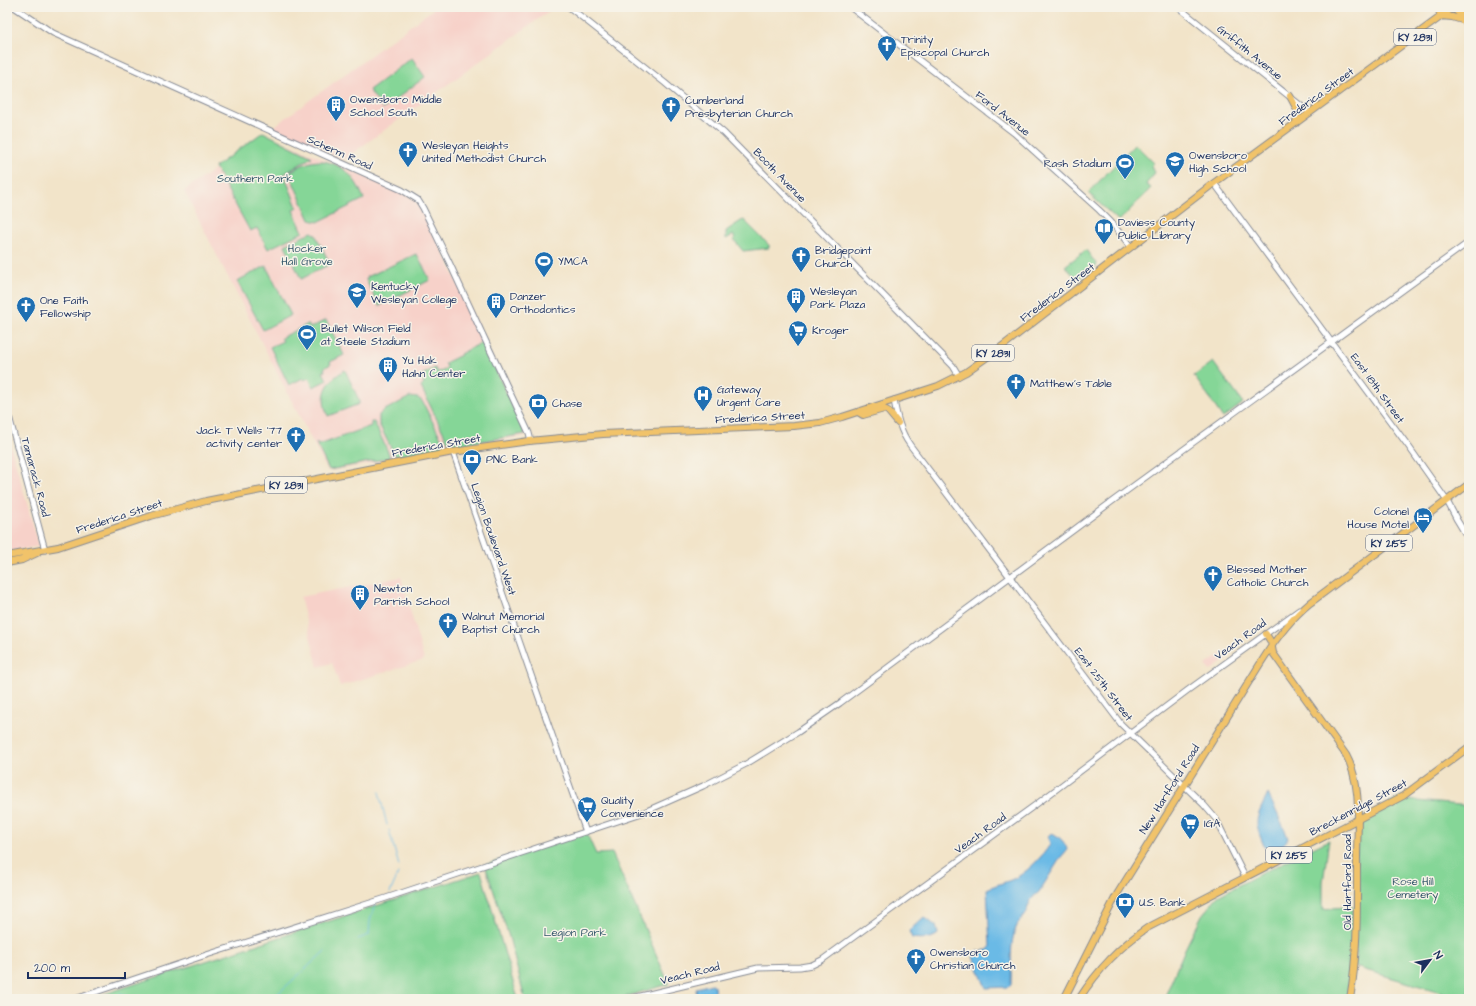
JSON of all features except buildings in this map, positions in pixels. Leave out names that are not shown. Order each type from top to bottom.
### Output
[{"type":"main road","points":[[1439,7],[1440,16],[1452,16],[1469,21]]},
{"type":"main road","name":"Frederica Street","points":[[7,563],[22,560],[45,550],[150,516],[206,501],[453,452],[531,441],[645,432],[802,425],[830,421],[938,386],[959,376],[1002,346],[1214,183],[1409,41],[1453,7]]},
{"type":"main road","points":[[1453,7],[1469,21]]},
{"type":"main road","points":[[1465,7],[1469,21]]},
{"type":"main road","points":[[1290,96],[1298,111],[1296,123]]},
{"type":"main road","points":[[858,412],[863,415],[884,409],[888,411],[898,423]]},
{"type":"main road","name":"KY 2155","points":[[1310,602],[1469,484]]},
{"type":"main road","name":"Frederica Street","points":[[7,556],[45,550]]},
{"type":"main road","name":"New Hartford Road","points":[[1064,999],[1116,896],[1184,785],[1271,647],[1292,620],[1310,602]]},
{"type":"main road","name":"Old Hartford Road","points":[[1264,635],[1280,662],[1342,749],[1349,761],[1356,784],[1357,939],[1355,967],[1350,999]]},
{"type":"main road","name":"Breckenridge Street","points":[[1079,999],[1108,961],[1125,944],[1147,928],[1403,796],[1469,747]]},
{"type":"street","name":"Scherm Road","points":[[14,7],[53,33],[402,190],[418,200],[450,264],[529,433],[531,441]]},
{"type":"street","name":"Booth Avenue","points":[[569,7],[724,132],[952,366],[959,376]]},
{"type":"street","name":"Ford Avenue","points":[[850,7],[1014,133],[1099,210],[1111,222],[1131,247]]},
{"type":"street","name":"Griffith Avenue","points":[[1178,7],[1310,113]]},
{"type":"street","name":"East 18th Street","points":[[1214,183],[1447,501],[1456,520],[1469,540]]},
{"type":"street","points":[[75,999],[190,960],[369,904],[642,813],[729,773],[778,745],[840,703],[1010,576],[1469,242]]},
{"type":"street","name":"East 25th Street","points":[[894,400],[898,423],[906,439],[1084,676],[1130,734],[1184,785],[1204,805],[1216,820],[1245,877]]},
{"type":"street","name":"Tamarack Road","points":[[7,409],[45,550]]},
{"type":"street","name":"Legion Boulevard West","points":[[453,452],[586,832]]},
{"type":"street","name":"Veach Road","points":[[628,999],[746,970],[764,967],[800,967],[812,965],[822,960],[992,837],[1188,690],[1310,602]]},
{"type":"shaded area","points":[[436,7],[555,7],[343,160],[272,128]]},
{"type":"shaded area","name":"Kentucky Wesleyan College","points":[[265,134],[404,193],[417,202],[445,256],[527,433],[526,436],[330,471],[327,470],[184,191]]},
{"type":"shaded area","points":[[7,433],[39,546],[7,552]]},
{"type":"shaded area","points":[[401,577],[424,660],[340,686],[332,663],[318,667],[300,597]]},
{"type":"shaded area","points":[[1224,652],[1228,658],[1210,671],[1206,665]]},
{"type":"green space","points":[[412,58],[425,77],[383,109],[369,90]]},
{"type":"green space","name":"Southern Park","points":[[263,132],[312,157],[284,174],[297,207],[293,210],[303,232],[268,249],[257,228],[250,231],[215,167]]},
{"type":"green space","name":"Rash Stadium","points":[[1135,144],[1154,163],[1151,166],[1155,172],[1146,184],[1151,188],[1119,221],[1088,193]]},
{"type":"green space","points":[[322,161],[337,165],[349,174],[357,185],[364,199],[318,222],[310,220],[289,173],[305,164]]},
{"type":"green space","points":[[744,220],[769,245],[769,248],[743,251],[734,240],[735,238],[733,235],[726,239],[726,231]]},
{"type":"green space","name":"Hocker Hall Grove","points":[[312,232],[315,234],[330,264],[301,279],[285,245]]},
{"type":"green space","points":[[1086,250],[1097,265],[1077,279],[1065,266]]},
{"type":"green space","points":[[416,254],[430,280],[379,306],[366,280],[367,277]]},
{"type":"green space","points":[[266,266],[291,315],[263,330],[237,281]]},
{"type":"green space","name":"Bullet Wilson Field at Steele Stadium","points":[[326,320],[344,355],[330,362],[331,364],[324,368],[325,371],[323,372],[327,380],[313,387],[309,378],[304,380],[303,378],[289,385],[270,347],[283,341],[281,338],[308,324],[310,328]]},
{"type":"green space","points":[[483,342],[525,434],[453,446],[448,442],[421,387],[424,384],[420,376],[435,368],[437,372],[443,371],[447,367],[445,363]]},
{"type":"green space","points":[[1213,362],[1243,403],[1223,418],[1194,376]]},
{"type":"green space","points":[[345,370],[359,400],[359,404],[328,416],[324,402],[326,390],[333,379]]},
{"type":"green space","points":[[410,397],[418,398],[422,401],[444,446],[442,448],[396,456],[379,424],[379,415],[383,411]]},
{"type":"green space","points":[[371,422],[374,422],[389,454],[389,458],[329,470],[316,443],[319,445],[371,426]]},
{"type":"green space","name":"Rose Hill Cemetery","points":[[1403,796],[1407,800],[1469,806],[1469,999],[1456,999],[1454,996],[1355,967],[1357,821]]},
{"type":"green space","name":"Legion Park","points":[[586,832],[596,854],[612,853],[669,984],[617,999],[525,999],[509,937],[485,865]]},
{"type":"green space","points":[[1329,840],[1323,882],[1323,909],[1353,906],[1352,949],[1347,997],[1336,999],[1164,999],[1185,949],[1202,915],[1218,896]]},
{"type":"green space","points":[[481,872],[518,999],[89,999]]},
{"type":"water","points":[[1268,794],[1288,839],[1281,846],[1271,849],[1265,848],[1257,826],[1260,810]]},
{"type":"water","points":[[1052,833],[1062,840],[1067,850],[1039,892],[1031,900],[1027,910],[1017,926],[1012,941],[1011,984],[1008,987],[986,988],[973,956],[977,951],[988,950],[990,947],[987,889],[1016,878],[1027,870],[1047,849],[1050,844],[1048,837]]},
{"type":"water","points":[[924,917],[936,926],[938,934],[929,938],[912,938],[909,931]]},
{"type":"water","points":[[712,984],[714,985],[715,999],[697,999],[696,988]]},
{"type":"waterway","points":[[379,792],[387,825]]},
{"type":"waterway","points":[[389,830],[399,866]]},
{"type":"waterway","points":[[390,893],[398,874]]},
{"type":"waterway","points":[[358,939],[369,935],[370,921],[375,904]]},
{"type":"waterway","points":[[272,999],[325,951]]},
{"type":"waterway","points":[[120,993],[133,999]]},
{"type":"place","name":"Trinity Episcopal Church","points":[[887,62]]},
{"type":"place","name":"Owensboro Middle School South","points":[[336,122]]},
{"type":"place","name":"Cumberland Presbyterian Church","points":[[671,123]]},
{"type":"place","name":"Wesleyan Heights United Methodist Church","points":[[408,168]]},
{"type":"place","name":"Owensboro High School","points":[[1175,178]]},
{"type":"place","name":"Rash Stadium","points":[[1125,180]]},
{"type":"place","name":"Daviess County Public Library","points":[[1104,245]]},
{"type":"place","name":"Bridgepoint Church","points":[[801,273]]},
{"type":"place","name":"YMCA","points":[[544,278]]},
{"type":"place","name":"Kentucky Wesleyan College","points":[[357,309]]},
{"type":"place","name":"Wesleyan Park Plaza","points":[[796,314]]},
{"type":"place","name":"Danzer Orthodontics","points":[[496,319]]},
{"type":"place","name":"One Faith Fellowship","points":[[26,323]]},
{"type":"place","name":"Kroger","points":[[798,347]]},
{"type":"place","name":"Bullet Wilson Field at Steele Stadium","points":[[307,351]]},
{"type":"place","name":"Yu Hak Hahn Center","points":[[388,383]]},
{"type":"place","name":"Matthew's Table","points":[[1016,400]]},
{"type":"place","name":"Gateway Urgent Care","points":[[703,412]]},
{"type":"place","name":"Chase","points":[[538,420]]},
{"type":"place","name":"Jack T Wells '77 activity center","points":[[296,453]]},
{"type":"place","name":"PNC Bank","points":[[472,476]]},
{"type":"place","name":"Colonel House Motel","points":[[1423,534]]},
{"type":"place","name":"Blessed Mother Catholic Church","points":[[1213,592]]},
{"type":"place","name":"Newton Parrish School","points":[[360,611]]},
{"type":"place","name":"Walnut Memorial Baptist Church","points":[[448,639]]},
{"type":"place","name":"Quality Convenience","points":[[587,823]]},
{"type":"place","name":"IGA","points":[[1190,840]]},
{"type":"place","name":"U.S. Bank","points":[[1125,919]]},
{"type":"place","name":"Owensboro Christian Church","points":[[916,975]]}]
